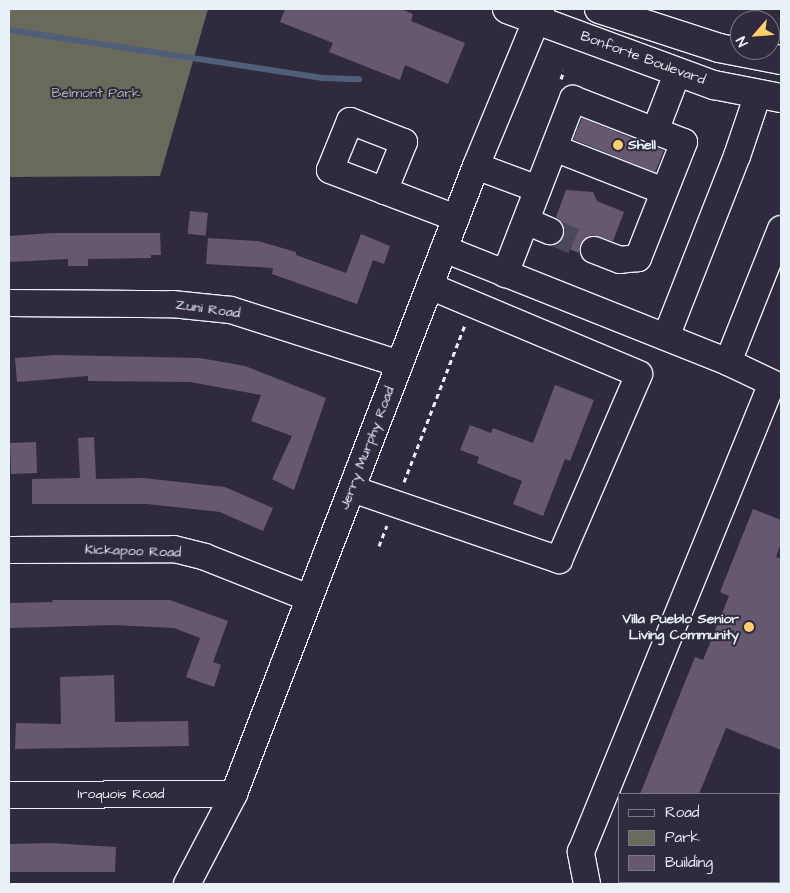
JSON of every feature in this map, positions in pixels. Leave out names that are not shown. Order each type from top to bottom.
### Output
[{"type":"main road","name":"Bonforte Boulevard","points":[[507,9],[538,14],[714,85],[770,96]]},
{"type":"main road","points":[[599,9],[720,48],[781,60]]},
{"type":"street","name":"Jerry Murphy Road","points":[[187,884],[234,794],[476,166],[538,14]]},
{"type":"street","points":[[655,130],[678,71]]},
{"type":"street","points":[[666,337],[737,156],[770,96]]},
{"type":"street","points":[[505,274],[573,99],[684,142],[638,258],[620,260],[594,250]]},
{"type":"street","points":[[554,148],[664,191]]},
{"type":"street","points":[[476,166],[538,189]]},
{"type":"street","points":[[384,191],[456,218]]},
{"type":"street","points":[[526,221],[550,231]]},
{"type":"street","points":[[728,362],[781,230]]},
{"type":"street","points":[[444,249],[728,362],[772,383],[581,852],[587,884]]},
{"type":"street","points":[[352,489],[559,560],[638,374],[430,286]]},
{"type":"street","name":"Zuni Road","points":[[9,303],[172,304],[231,310],[400,364]]},
{"type":"street","name":"Kickapoo Road","points":[[9,550],[174,550],[205,557],[309,598]]},
{"type":"street","name":"Iroquois Road","points":[[9,795],[234,794]]},
{"type":"green space","name":"Belmont Park","points":[[9,9],[208,9],[160,176],[9,177]]},
{"type":"building","points":[[285,9],[401,9],[413,14],[411,21],[465,43],[448,84],[405,65],[400,80],[329,52],[333,43],[280,22]]},
{"type":"building","name":"Shell","points":[[582,118],[664,151],[655,172],[573,139]]},
{"type":"building","points":[[566,190],[593,192],[597,201],[624,212],[613,241],[591,235],[580,244],[579,253],[557,244],[564,236],[562,222],[556,217]]},
{"type":"building","points":[[190,211],[208,213],[205,236],[188,234]]},
{"type":"building","points":[[52,233],[160,233],[161,255],[151,255],[151,258],[88,259],[88,266],[68,266],[68,259],[9,262],[9,236]]},
{"type":"building","points":[[361,234],[390,246],[384,264],[373,260],[357,304],[272,274],[273,268],[206,264],[208,238],[258,241],[296,252],[296,255],[346,273]]},
{"type":"building","points":[[55,355],[200,358],[245,366],[326,398],[294,490],[272,479],[292,436],[251,421],[261,395],[190,382],[88,381],[88,376],[17,382],[15,358]]},
{"type":"building","points":[[555,385],[594,400],[570,461],[565,459],[543,516],[513,504],[522,481],[477,463],[479,457],[460,450],[470,425],[491,433],[493,428],[533,443]]},
{"type":"building","points":[[94,437],[96,479],[143,478],[225,487],[273,508],[263,531],[220,512],[147,504],[32,504],[32,479],[80,478],[78,438]]},
{"type":"building","points":[[36,442],[37,473],[11,474],[10,443]]},
{"type":"building","name":"Villa Pueblo Senior Living Community","points":[[753,509],[781,520],[781,543],[776,557],[781,559],[781,750],[726,728],[699,793],[640,793],[695,657],[703,660],[729,596],[720,592]]},
{"type":"building","points":[[52,600],[170,600],[228,621],[213,662],[221,665],[214,687],[186,677],[200,638],[174,628],[114,625],[9,628],[9,603],[53,602]]},
{"type":"building","points":[[114,675],[115,722],[188,721],[189,746],[15,749],[16,723],[61,724],[60,677]]},
{"type":"building","points":[[50,843],[116,847],[115,872],[9,872],[9,844]]},
{"type":"waterway","points":[[9,30],[322,78],[359,79]]},
{"type":"tunnel","points":[[550,231],[594,250]]},
{"type":"place","name":"Shell","points":[[618,145]]},
{"type":"place","name":"Villa Pueblo Senior Living Community","points":[[749,627]]}]
